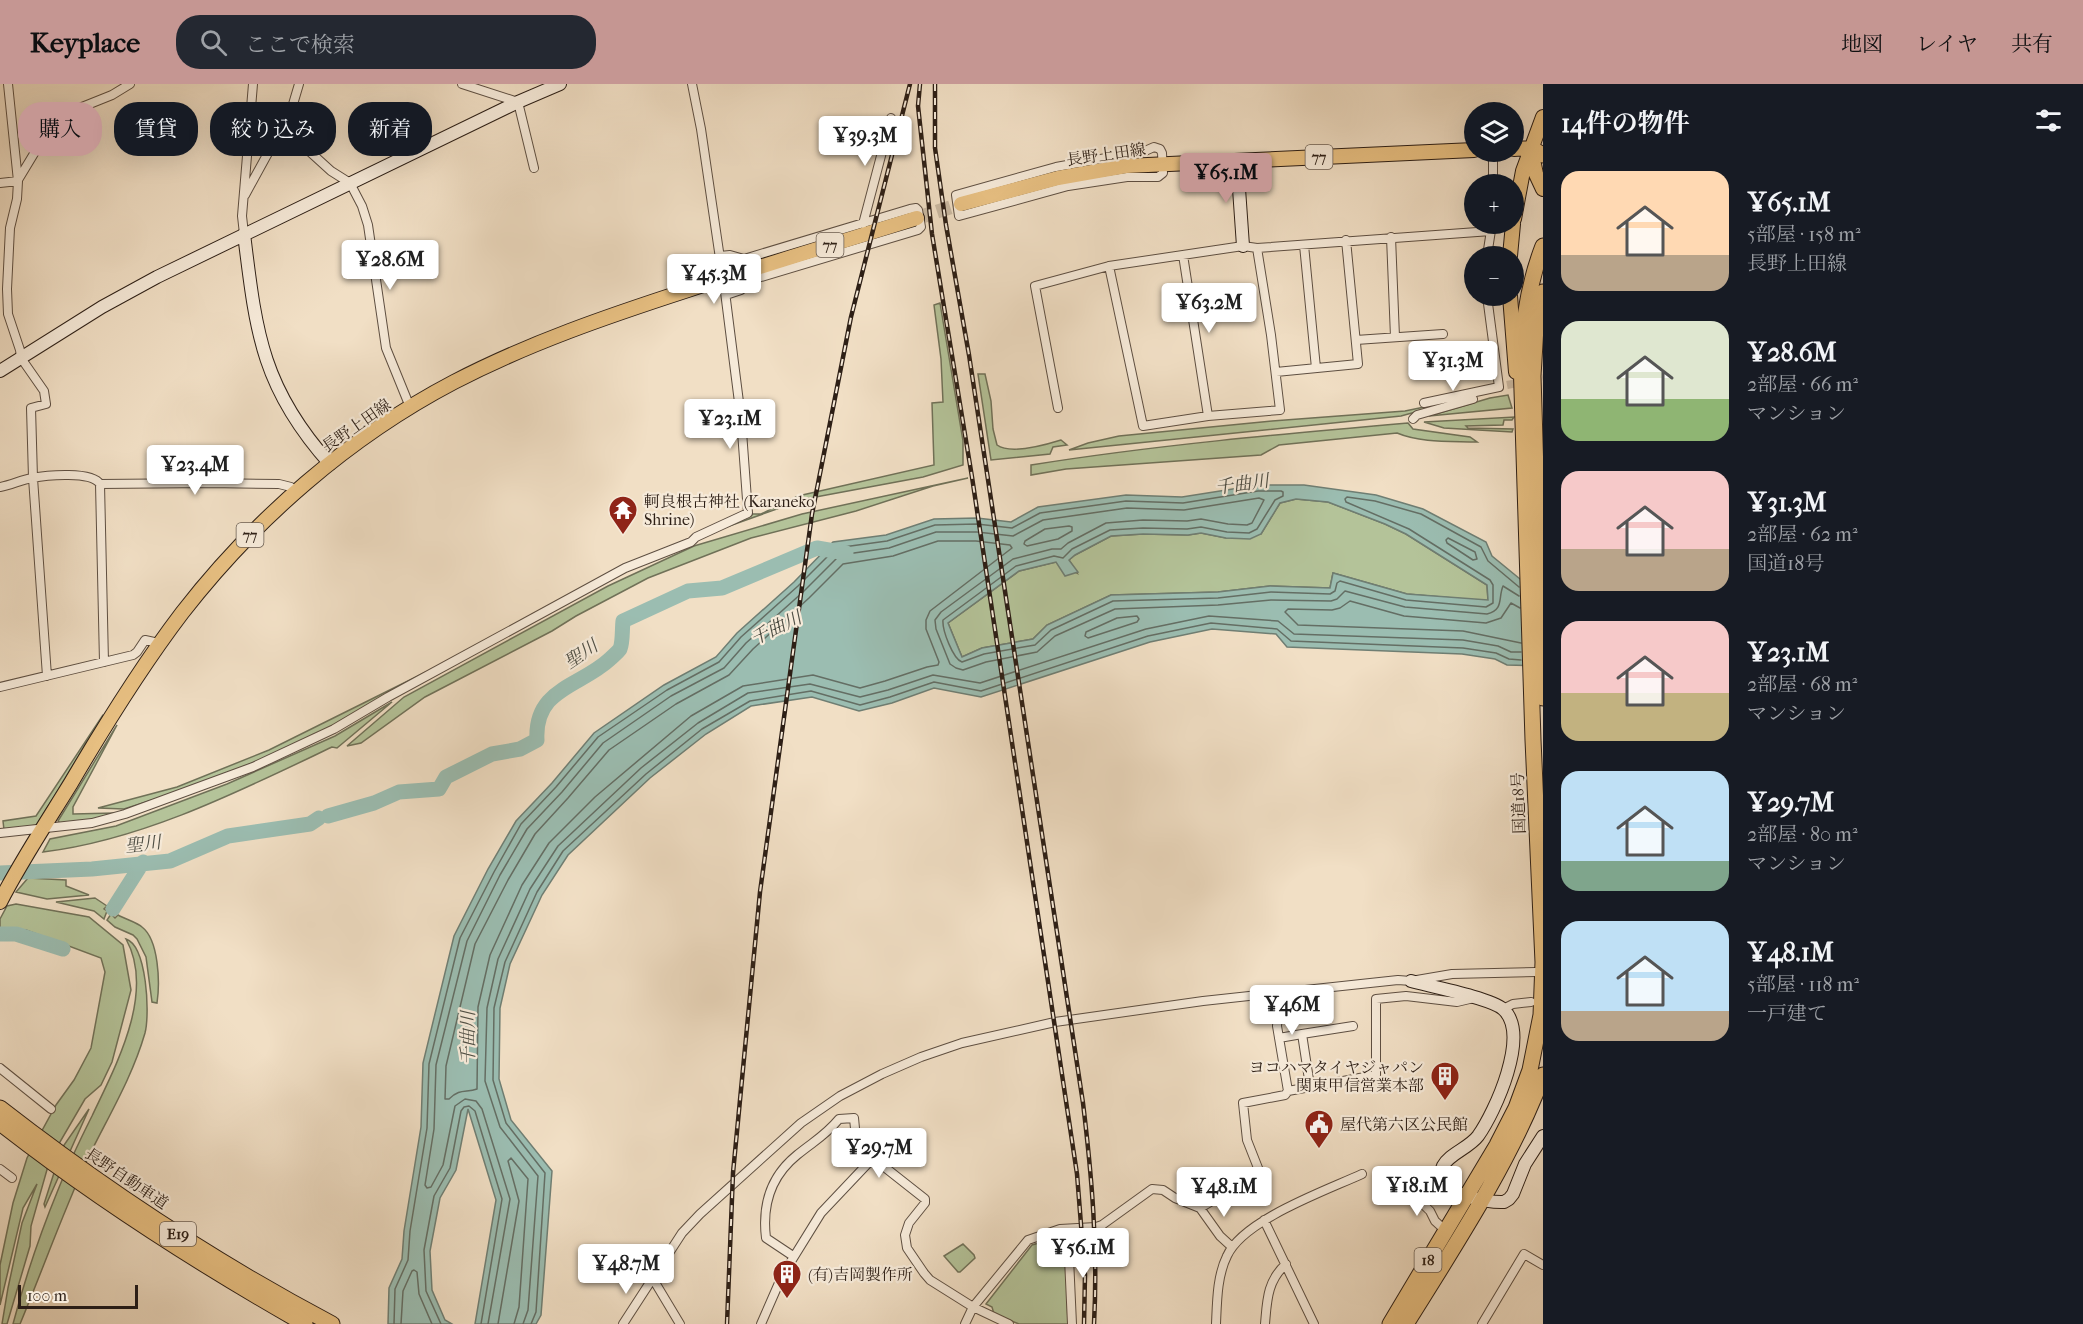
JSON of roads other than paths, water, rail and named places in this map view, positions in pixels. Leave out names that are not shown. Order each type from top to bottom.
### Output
[{"type":"highway","name":"国道18号","points":[[1543,246],[1534,272],[1526,312],[1521,359],[1531,406],[1543,698]]},
{"type":"highway","name":"国道18号","points":[[1400,1321],[1446,1231],[1511,1117],[1530,1070],[1541,1015],[1531,406],[1534,344],[1543,292]]},
{"type":"highway","name":"18","points":[[1400,1321],[1445,1259],[1482,1198],[1532,1104],[1543,1074]]},
{"type":"highway","name":"長野自動車道","points":[[0,1108],[28,1137],[93,1191],[227,1279],[306,1324]]},
{"type":"highway","name":"長野自動車道","points":[[0,1123],[28,1137],[195,1245],[332,1324]]},
{"type":"highway","points":[[1384,1324],[1389,1316],[1400,1321]]},
{"type":"main road","points":[[1543,117],[1536,174],[1543,189]]},
{"type":"main road","points":[[1524,149],[1539,150]]},
{"type":"main road","name":"長野上田線","points":[[961,204],[1012,189],[1110,168],[1163,163],[1464,150]]},
{"type":"main road","points":[[1524,176],[1539,150]]},
{"type":"main road","name":"長野上田線","points":[[4,896],[119,705],[181,615],[220,568],[261,525],[330,464],[410,407],[478,370],[559,334],[725,278],[917,218]]},
{"type":"main road","points":[[1511,306],[1514,360],[1531,406]]},
{"type":"main road","points":[[1531,406],[1543,373]]},
{"type":"street","points":[[8,84],[18,181],[17,199],[10,228],[8,314],[21,358],[44,391],[46,404],[31,408],[33,478],[46,676]]},
{"type":"street","points":[[18,181],[41,142],[58,131],[77,109],[112,95],[130,84]]},
{"type":"street","points":[[253,84],[242,216],[256,326],[270,373],[291,414],[330,464]]},
{"type":"street","points":[[294,102],[299,84]]},
{"type":"street","points":[[462,84],[518,102]]},
{"type":"street","points":[[0,371],[102,307],[158,277],[518,102],[560,84]]},
{"type":"street","points":[[0,833],[41,833],[125,814],[253,767],[334,729],[388,697],[616,573],[691,542],[696,537],[748,513],[741,418],[725,278],[722,272],[692,84]]},
{"type":"street","points":[[518,102],[534,168]]},
{"type":"street","points":[[863,224],[891,118]]},
{"type":"street","points":[[1154,147],[1161,151],[1163,163],[1162,173],[1158,177],[1127,177],[1068,186],[959,216],[956,195],[1028,174],[1145,151],[1154,147]]},
{"type":"street","points":[[243,198],[267,156]]},
{"type":"street","points":[[314,156],[331,171],[350,183],[362,206],[368,225],[386,348],[410,407]]},
{"type":"street","points":[[1237,160],[1243,246]]},
{"type":"street","points":[[0,183],[18,181]]},
{"type":"street","points":[[720,256],[730,255],[744,259],[916,208],[918,210],[921,227],[908,233],[751,280],[741,291],[726,295]]},
{"type":"street","points":[[1058,408],[1035,286],[1109,266],[1243,246],[1257,248],[1464,230]]},
{"type":"street","points":[[1391,237],[1395,337]]},
{"type":"street","points":[[1276,372],[1358,364],[1346,240]]},
{"type":"street","points":[[1304,244],[1317,368]]},
{"type":"street","points":[[1109,266],[1143,426],[1208,416],[1280,410],[1257,248]]},
{"type":"street","points":[[1183,255],[1208,416]]},
{"type":"street","points":[[1489,306],[1503,386]]},
{"type":"street","points":[[1356,340],[1443,334]]},
{"type":"street","points":[[1424,403],[1503,386]]},
{"type":"street","points":[[1413,419],[1417,415],[1481,397],[1503,386]]},
{"type":"street","points":[[0,487],[33,478],[74,476],[89,477],[100,484],[104,662]]},
{"type":"street","points":[[100,484],[279,484],[291,487],[296,492]]},
{"type":"street","points":[[0,687],[133,655],[145,640],[160,645]]},
{"type":"street","points":[[1411,981],[1452,974],[1539,967]]},
{"type":"street","points":[[623,1324],[682,1233],[753,1165],[820,1108],[882,1074],[921,1057],[962,1043],[1055,1022],[1304,990],[1398,980],[1411,981],[1490,1002],[1503,1009],[1509,1018],[1513,1038],[1508,1068],[1494,1108],[1470,1145],[1443,1165],[1444,1184],[1457,1193],[1497,1202],[1509,1199],[1514,1194],[1525,1164],[1543,1136]]},
{"type":"street","points":[[1288,1091],[1277,1026],[1280,1001],[1299,996],[1304,990]]},
{"type":"street","points":[[1200,1208],[1260,1173],[1247,1140],[1243,1103],[1285,1095],[1288,1091],[1310,1086],[1376,1075],[1376,999],[1406,996],[1456,1002],[1475,998]]},
{"type":"street","points":[[1503,1009],[1513,1004],[1531,1002]]},
{"type":"street","points":[[1279,1038],[1353,1026]]},
{"type":"street","points":[[1302,1034],[1310,1086]]},
{"type":"street","points":[[0,1068],[51,1110]]},
{"type":"street","points":[[793,1256],[766,1238],[764,1219],[773,1181],[795,1156],[827,1133],[839,1119],[854,1118],[856,1139],[873,1158],[925,1199],[925,1203],[909,1223],[905,1235],[907,1248],[920,1267],[930,1280],[1009,1324]]},
{"type":"street","points":[[761,1324],[793,1256],[822,1213],[873,1158]]},
{"type":"street","points":[[0,1169],[12,1178]]},
{"type":"street","points":[[1216,1324],[1219,1286],[1224,1263],[1232,1247],[1244,1233],[1264,1220],[1362,1174]]},
{"type":"street","points":[[1404,1186],[1430,1211],[1446,1231]]},
{"type":"street","points":[[965,1324],[973,1306],[1028,1240],[1060,1229],[1102,1225],[1152,1189],[1163,1190],[1175,1198],[1200,1208],[1220,1236],[1232,1247]]},
{"type":"street","points":[[1264,1220],[1314,1324]]},
{"type":"street","points":[[1070,1229],[1068,1236],[1072,1324]]},
{"type":"street","points":[[1482,1324],[1524,1254],[1543,1265]]},
{"type":"street","points":[[1265,1324],[1271,1283],[1278,1271],[1286,1264]]},
{"type":"street","points":[[652,1279],[680,1324]]},
{"type":"water","name":"千曲川","points":[[1258,485],[1304,485],[1376,495],[1423,509],[1486,542],[1492,556],[1531,588],[1543,666],[1507,665],[1495,659],[1462,654],[1287,647],[1276,634],[1212,629],[1150,642],[981,697],[934,688],[892,703],[859,711],[812,697],[751,706],[706,734],[650,778],[568,855],[542,895],[510,964],[500,1008],[499,1079],[511,1120],[552,1171],[541,1315],[536,1324],[475,1324],[496,1200],[468,1109],[456,1170],[440,1198],[430,1251],[432,1290],[445,1320],[452,1324],[388,1324],[389,1288],[402,1259],[404,1231],[421,1127],[423,1063],[454,936],[488,869],[516,821],[594,733],[664,685],[716,657],[737,633],[794,582],[833,542],[886,535],[934,519],[977,518],[1011,522],[1038,507],[1126,495],[1182,497]],"holes":[[[1296,499],[1328,502],[1406,534],[1487,585],[1488,600],[1407,594],[1333,573],[1330,588],[1270,586],[1218,592],[1111,595],[1047,625],[1033,639],[982,648],[962,657],[948,623],[1019,571],[1056,562],[1065,576],[1078,572],[1069,560],[1111,536],[1201,533],[1226,538],[1250,539],[1261,534],[1280,503]]]},
{"type":"waterway","name":"聖川","points":[[328,816],[374,803],[399,792],[439,789],[446,777],[492,754],[520,749],[537,740],[538,723],[543,709],[551,699],[561,690],[598,668],[620,649],[623,621],[688,591],[722,588],[817,548],[846,553]]},
{"type":"waterway","name":"聖川","points":[[0,873],[92,869],[170,861],[228,836],[310,824],[319,818]]},
{"type":"waterway","points":[[113,909],[143,862]]},
{"type":"waterway","points":[[0,934],[16,934],[63,949]]},
{"type":"tunnel","points":[[917,218],[961,204]]},
{"type":"tunnel","points":[[1507,385],[1543,378]]},
{"type":"railway","points":[[727,1324],[733,1173],[760,892],[812,514],[851,317],[910,84]]},
{"type":"railway","points":[[920,84],[918,106],[932,234],[972,477],[1077,1174],[1085,1275],[1084,1324]]},
{"type":"railway","points":[[935,84],[935,148],[946,225],[969,355],[1083,1103],[1093,1213],[1094,1324]]},
{"type":"place","name":"軻良根古神社 (Karaneko Shrine)","points":[[623,536]]},
{"type":"place","name":"ヨコハマタイヤジャパン 関東甲信営業本部","points":[[1445,1102]]},
{"type":"place","name":"屋代第六区公民館","points":[[1319,1150]]},
{"type":"place","name":"(有)吉岡製作所","points":[[787,1300]]}]
